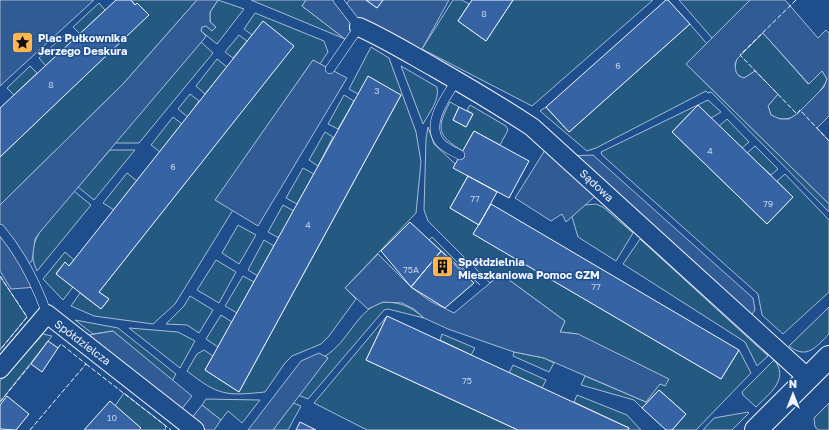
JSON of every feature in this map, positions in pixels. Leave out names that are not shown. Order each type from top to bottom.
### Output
[{"type":"street","name":"Sądowa","points":[[359,28],[378,36],[456,80],[504,108],[532,127],[808,378]]},
{"type":"street","points":[[0,369],[46,314]]},
{"type":"street","name":"Spółdzielcza","points":[[46,314],[195,430]]},
{"type":"street","points":[[756,430],[829,358]]},
{"type":"lane","points":[[330,69],[359,28],[338,0]]},
{"type":"lane","points":[[456,80],[440,110],[435,125],[436,134],[440,141],[460,155]]},
{"type":"lane","name":"Spółdzielcza","points":[[0,229],[34,280],[46,314]]},
{"type":"shaded area","name":"Plac Pułkownika Jerzego Deskura","points":[[0,0],[94,0],[0,86]]},
{"type":"shaded area","points":[[131,0],[197,0],[123,84],[0,205],[0,157],[148,15],[137,3],[135,5]]},
{"type":"shaded area","points":[[197,0],[218,0],[210,12],[210,22],[216,27],[212,31],[206,26],[202,27],[201,31],[206,36],[204,39],[35,239],[32,261],[26,266],[37,287],[11,289],[0,271],[0,205],[123,84]]},
{"type":"shaded area","points":[[218,0],[244,9],[217,44],[201,31],[202,26],[206,25],[212,31],[216,27],[210,22],[210,12]]},
{"type":"shaded area","points":[[251,0],[306,0],[302,6],[345,39]]},
{"type":"shaded area","points":[[306,0],[338,0],[344,8],[349,0],[366,0],[377,8],[383,0],[449,0],[422,49],[410,54],[359,27],[345,39],[302,6]]},
{"type":"shaded area","points":[[453,0],[462,0],[469,4],[458,21],[486,41],[513,0],[653,0],[532,106],[422,49]]},
{"type":"shaded area","points":[[679,0],[750,0],[712,38]]},
{"type":"shaded area","points":[[750,0],[785,0],[818,38],[826,30],[829,33],[829,116],[817,128],[829,141],[829,204],[686,64]],"holes":[[[763,33],[809,84],[822,71],[827,79],[824,87],[797,114],[789,119],[780,119],[771,115],[768,106],[778,94],[755,71],[744,78],[739,76],[736,72],[735,64],[737,59]]]},
{"type":"shaded area","points":[[99,3],[105,10],[80,34],[73,27]]},
{"type":"shaded area","points":[[255,13],[324,41],[328,52],[320,64],[313,60],[216,200],[233,210],[175,304],[153,324],[94,316],[71,306],[80,293],[101,309],[109,299],[99,292],[293,46],[263,22],[252,35],[244,29]]},
{"type":"shaded area","points":[[690,24],[707,44],[686,64],[829,204],[829,212],[711,92],[708,93],[706,91],[596,148],[587,151],[540,111],[546,107],[569,132]]},
{"type":"shaded area","points":[[763,33],[808,84],[822,71],[827,79],[811,101],[800,112],[790,118],[780,119],[771,115],[768,106],[778,94],[755,71],[744,78],[738,75],[736,71],[735,65],[737,59]]},
{"type":"shaded area","points":[[66,34],[74,40],[46,66],[39,58]]},
{"type":"shaded area","points":[[239,35],[247,41],[233,58],[225,52]]},
{"type":"shaded area","points":[[201,42],[213,53],[139,143],[115,143]]},
{"type":"shaded area","points":[[371,47],[389,58],[416,132],[421,162],[416,213],[345,288],[356,299],[329,336],[321,344],[292,356],[285,363],[265,392],[232,394],[215,390],[187,371],[197,354],[204,350],[213,356],[205,370],[239,392],[401,95],[358,94],[349,89]]},
{"type":"shaded area","points":[[217,59],[227,67],[205,94],[196,86]]},
{"type":"shaded area","points":[[313,60],[347,78],[258,226],[215,200]]},
{"type":"shaded area","points":[[30,66],[37,73],[14,95],[7,88]]},
{"type":"shaded area","points":[[401,66],[437,87],[437,97],[423,124]]},
{"type":"shaded area","points":[[190,94],[199,101],[188,117],[178,109]]},
{"type":"shaded area","points":[[344,95],[354,101],[338,129],[328,124]]},
{"type":"shaded area","points":[[708,100],[721,112],[711,118],[698,105],[672,132],[767,224],[793,197],[777,181],[785,174],[829,220],[829,292],[783,334],[762,315],[758,294],[602,155],[601,152]]},
{"type":"shaded area","points":[[450,102],[459,107],[453,120],[466,127],[473,114],[467,110],[470,105],[506,126],[508,130],[500,145],[474,131],[463,151],[448,141],[444,136],[441,125],[445,111]]},
{"type":"shaded area","points":[[173,117],[182,124],[160,152],[151,145]]},
{"type":"shaded area","points":[[727,119],[749,142],[742,148],[719,126]]},
{"type":"shaded area","points":[[428,127],[434,144],[468,176],[450,208],[479,225],[474,234],[721,379],[739,350],[751,373],[696,430],[672,430],[686,414],[659,390],[642,408],[634,400],[581,385],[585,376],[646,402],[578,334],[560,332],[565,321],[501,274],[490,283],[428,221],[424,210],[426,139]]},
{"type":"shaded area","points":[[325,132],[333,137],[318,166],[309,160]]},
{"type":"shaded area","points":[[550,142],[566,156],[593,155],[753,298],[755,310],[746,322],[602,190],[566,222],[562,214],[551,221],[515,198]]},
{"type":"shaded area","points":[[755,146],[778,169],[771,175],[747,153]]},
{"type":"shaded area","points":[[110,150],[135,150],[94,200],[78,187]]},
{"type":"shaded area","points":[[303,168],[314,174],[297,204],[286,198]]},
{"type":"shaded area","points":[[127,173],[137,181],[114,210],[103,203]]},
{"type":"shaded area","points":[[74,191],[91,205],[37,271],[33,260],[33,249],[37,238],[42,228]]},
{"type":"shaded area","points":[[596,204],[603,207],[633,233],[616,261],[578,237],[572,217],[584,205]]},
{"type":"shaded area","points":[[283,205],[294,211],[279,238],[268,232]]},
{"type":"shaded area","points":[[238,225],[256,235],[239,264],[222,253]]},
{"type":"shaded area","points":[[432,237],[480,285],[429,240]]},
{"type":"shaded area","points":[[640,239],[768,356],[757,366],[745,342],[623,264]]},
{"type":"shaded area","points":[[264,240],[274,246],[258,276],[248,270]]},
{"type":"shaded area","points":[[65,252],[74,260],[69,266],[65,263],[56,273],[73,287],[63,300],[43,279]]},
{"type":"shaded area","points":[[378,254],[411,287],[430,301],[454,313],[501,274],[565,321],[560,332],[578,334],[669,379],[665,386],[660,384],[646,402],[544,358],[514,352],[448,329],[424,318],[414,309],[402,303],[383,302],[368,309],[345,288]]},
{"type":"shaded area","points":[[216,260],[236,272],[219,303],[197,290]]},
{"type":"shaded area","points":[[0,276],[27,317],[0,350]]},
{"type":"shaded area","points":[[243,276],[254,282],[237,313],[225,306]]},
{"type":"shaded area","points":[[190,296],[213,310],[199,333],[187,325],[166,324],[184,306]]},
{"type":"shaded area","points":[[383,302],[405,306],[424,318],[388,309],[384,310],[308,399],[298,395],[328,358],[325,356],[340,343],[366,312]]},
{"type":"shaded area","points":[[829,307],[829,334],[820,343],[806,352],[795,350],[789,346]]},
{"type":"shaded area","points":[[221,315],[232,322],[218,347],[206,339]]},
{"type":"shaded area","points":[[387,316],[366,360],[518,430],[367,430],[314,403]]},
{"type":"shaded area","points":[[75,320],[118,328],[176,374],[172,381],[113,331],[93,334]]},
{"type":"shaded area","points":[[129,328],[178,332],[195,341],[180,368]]},
{"type":"shaded area","points":[[113,331],[192,396],[177,415],[77,337]]},
{"type":"shaded area","points":[[43,334],[52,336],[0,402],[0,381]]},
{"type":"shaded area","points":[[442,334],[475,348],[471,355],[440,340]]},
{"type":"shaded area","points":[[514,352],[544,358],[554,363],[549,372],[513,356]]},
{"type":"shaded area","points":[[319,353],[328,358],[273,430],[248,430],[301,361]]},
{"type":"shaded area","points":[[774,360],[780,374],[779,380],[772,391],[756,407],[743,395],[742,392]]},
{"type":"shaded area","points":[[513,365],[546,380],[542,388],[509,373]]},
{"type":"shaded area","points":[[124,393],[166,426],[165,430],[139,430],[115,406]]},
{"type":"shaded area","points":[[577,395],[627,415],[641,430],[628,430],[629,428],[574,402]]},
{"type":"shaded area","points":[[206,399],[260,400],[242,423],[228,411],[221,420],[202,405]]},
{"type":"shaded area","points":[[293,403],[301,406],[288,430],[273,430]]},
{"type":"shaded area","points":[[829,403],[829,430],[819,430],[815,427],[814,418]]},
{"type":"shaded area","points":[[202,405],[221,420],[214,430],[195,430],[187,424]]},
{"type":"shaded area","points":[[749,413],[732,430],[703,430],[714,418]]},
{"type":"building","points":[[116,0],[131,0],[135,5],[137,3],[149,15],[0,157],[0,108]]},
{"type":"building","points":[[366,0],[383,0],[377,8]]},
{"type":"building","points":[[472,0],[513,0],[486,41],[458,21]]},
{"type":"building","points":[[666,0],[668,0],[690,24],[569,132],[546,107]]},
{"type":"building","points":[[263,21],[294,46],[99,292],[109,299],[101,309],[56,274],[65,262],[69,266]]},
{"type":"building","points":[[368,76],[401,95],[239,392],[205,370]]},
{"type":"building","points":[[698,105],[793,197],[767,224],[672,132]]},
{"type":"building","points":[[459,107],[473,114],[466,127],[453,120]]},
{"type":"building","points":[[474,131],[529,161],[509,198],[453,168]]},
{"type":"building","points":[[468,176],[497,192],[479,225],[450,208]]},
{"type":"building","points":[[491,204],[739,350],[721,379],[473,234]]},
{"type":"building","points":[[410,222],[441,251],[411,287],[381,251]]},
{"type":"building","name":"Spółdzielnia Mieszkaniowa Pomoc GZM","points":[[441,251],[474,283],[445,308],[411,287]]},
{"type":"building","points":[[387,316],[629,428],[628,430],[518,430],[366,360]]},
{"type":"building","points":[[48,341],[58,348],[42,372],[31,364]]},
{"type":"building","points":[[659,390],[686,414],[672,430],[666,430],[642,408]]},
{"type":"building","points":[[7,396],[29,414],[16,430],[0,429],[0,405]]},
{"type":"building","points":[[110,401],[141,428],[139,430],[84,430]]},
{"type":"building","points":[[300,422],[316,430],[296,430]]},
{"type":"fence","points":[[796,0],[740,55],[797,114],[800,110],[829,141]]},
{"type":"fence","points":[[0,276],[27,317],[0,350]]},
{"type":"fence","points":[[30,430],[86,364],[61,344],[58,348]]},
{"type":"fence","points":[[0,402],[31,364]]},
{"type":"fence","points":[[86,364],[171,430]]},
{"type":"place","name":"Plac Pułkownika Jerzego Deskura","points":[[23,43]]},
{"type":"place","name":"Spółdzielnia Mieszkaniowa Pomoc GZM","points":[[443,267]]}]
